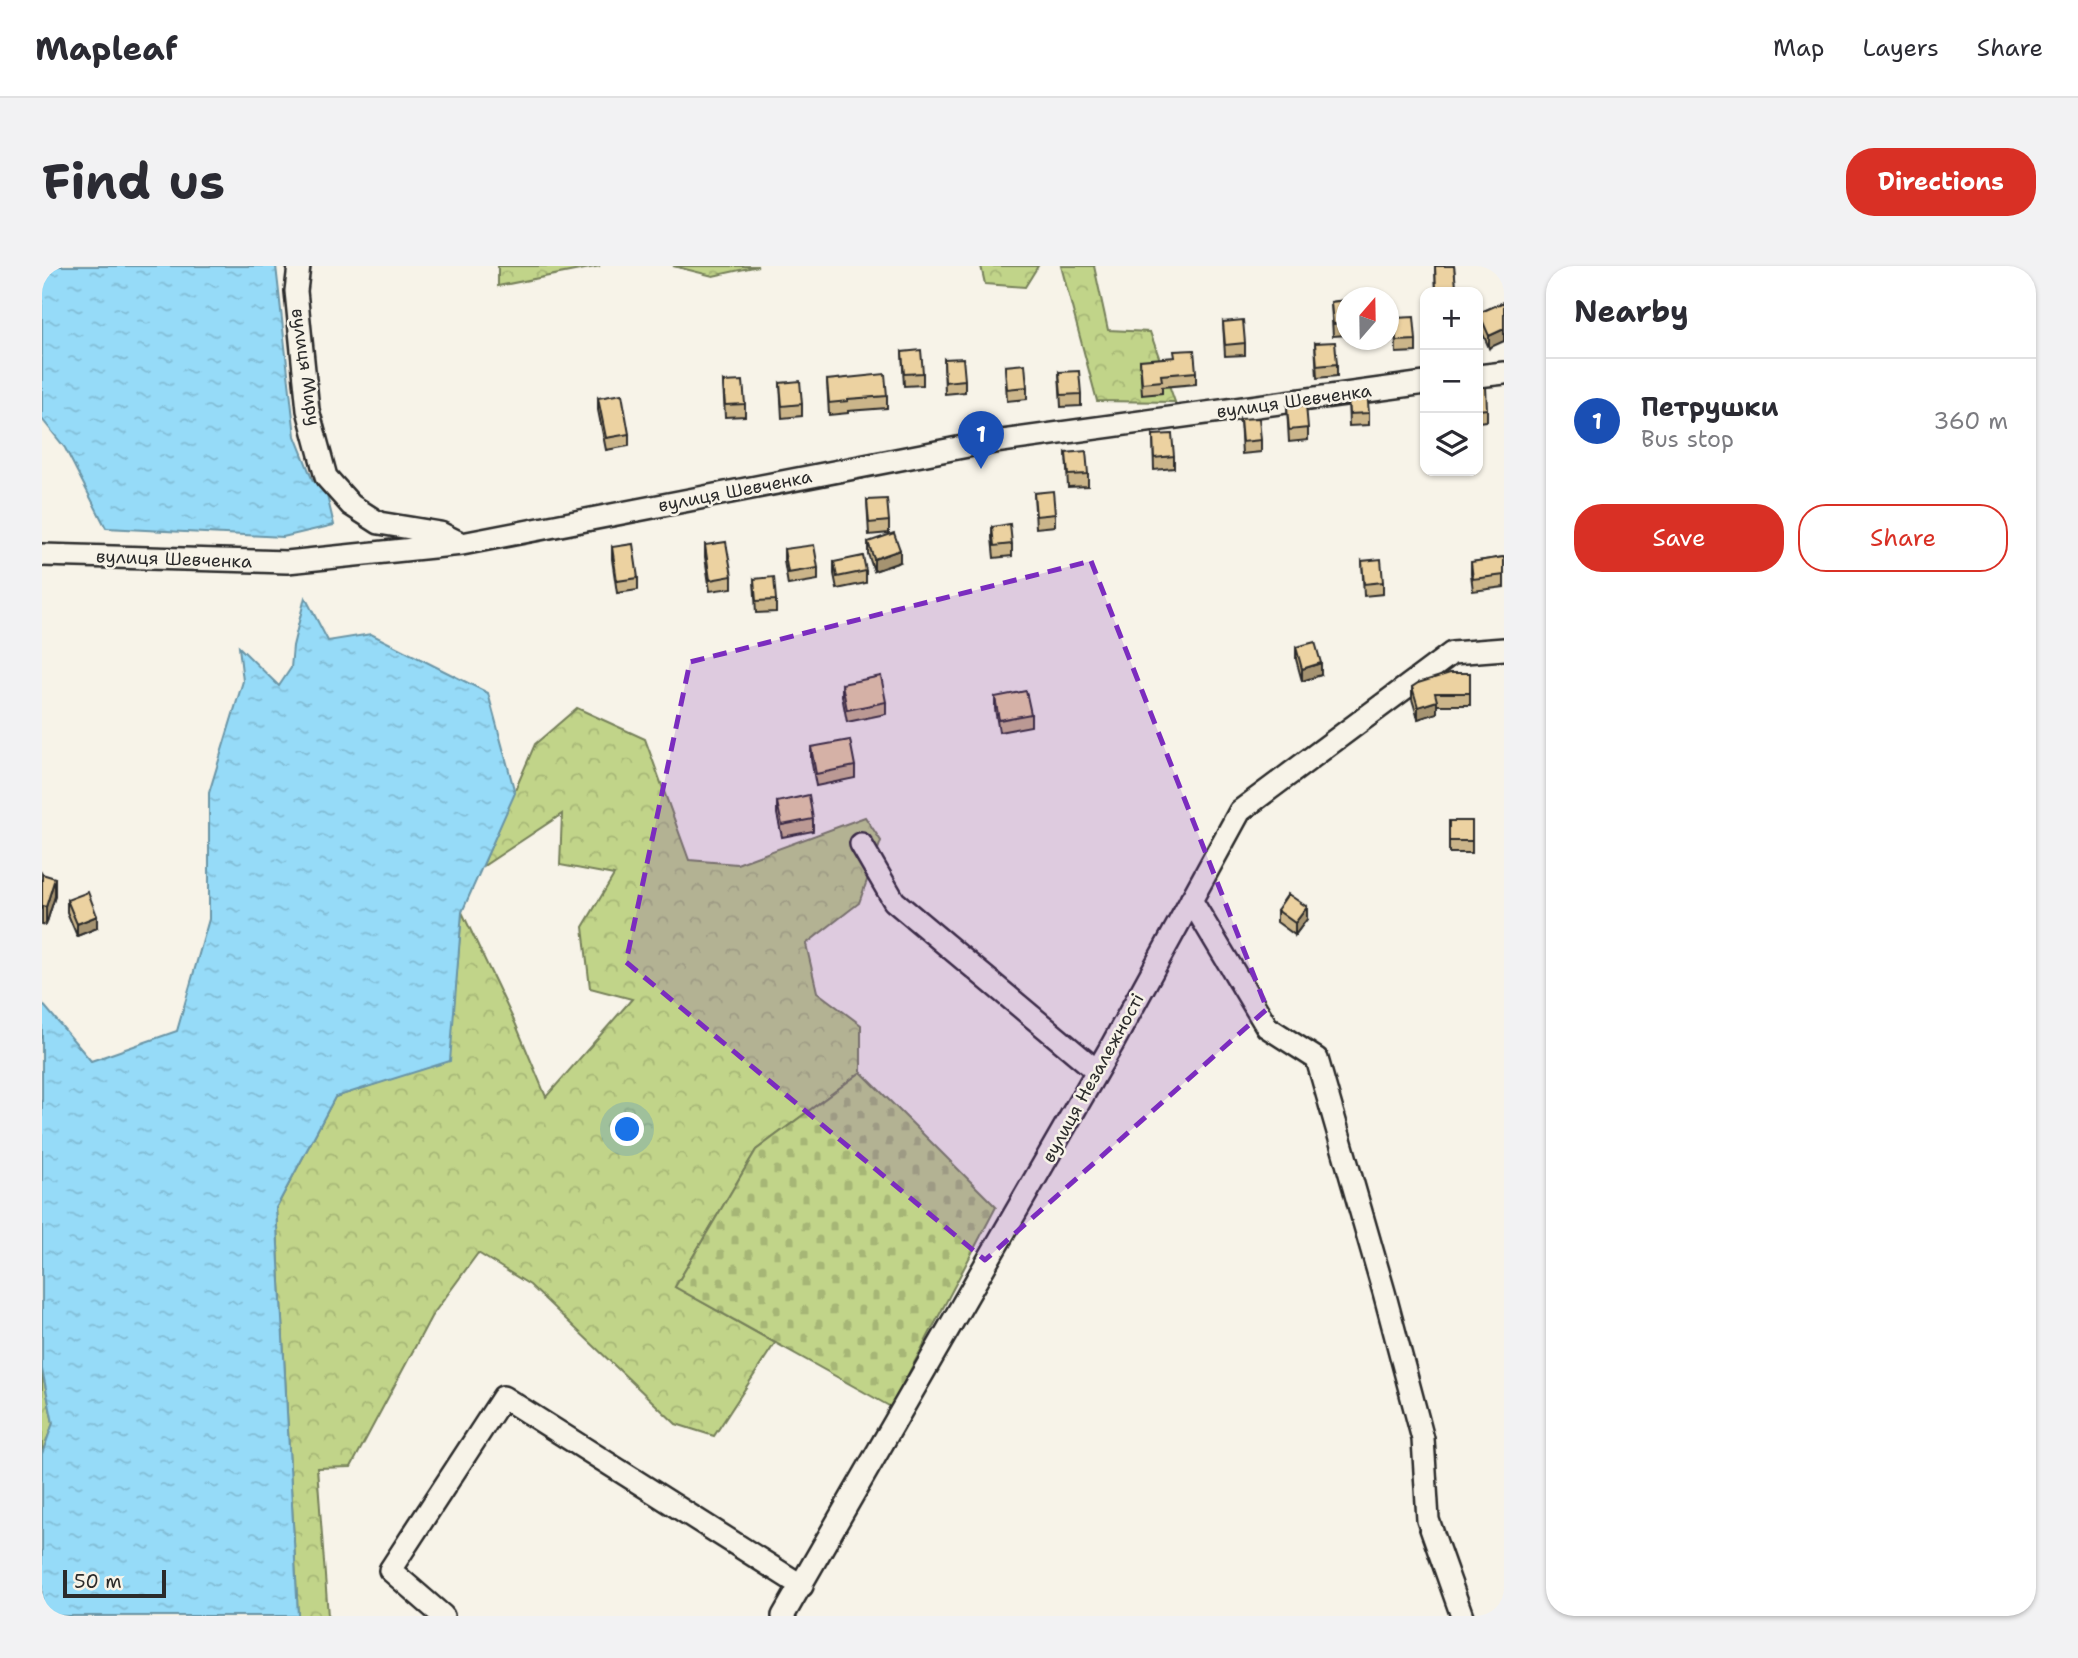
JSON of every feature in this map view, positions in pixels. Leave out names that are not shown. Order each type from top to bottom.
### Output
[{"type":"street","name":"вулиця Миру","points":[[299,266],[296,291],[308,410],[327,477],[351,505],[379,523],[440,533],[461,544]]},
{"type":"street","points":[[1483,375],[1504,373]]},
{"type":"street","name":"вулиця Шевченка","points":[[42,555],[287,562],[461,544],[973,444],[1420,384]]},
{"type":"street","name":"вулиця Незалежності","points":[[783,1616],[1097,1071],[1240,811],[1452,653],[1504,649]]},
{"type":"street","points":[[861,844],[894,901],[1097,1071]]},
{"type":"street","points":[[1191,900],[1267,1027],[1317,1059],[1423,1439],[1428,1520],[1462,1616]]},
{"type":"street","points":[[443,1616],[390,1570],[503,1397],[802,1586]]},
{"type":"highlighted area","points":[[1091,561],[1267,1009],[985,1260],[626,962],[690,662]]},
{"type":"green space","points":[[498,266],[600,266],[498,286]]},
{"type":"green space","points":[[673,266],[758,266],[713,276]]},
{"type":"green space","points":[[981,266],[1038,266],[1025,287],[985,284]]},
{"type":"green space","points":[[1061,266],[1094,266],[1108,330],[1150,332],[1175,402],[1097,401]]},
{"type":"green space","points":[[577,708],[645,739],[689,860],[737,864],[865,817],[881,841],[859,903],[806,944],[817,992],[861,1025],[861,1072],[756,1150],[675,1287],[775,1343],[714,1436],[676,1424],[530,1285],[478,1253],[431,1317],[351,1467],[317,1468],[328,1616],[298,1616],[276,1208],[335,1097],[449,1060],[462,912],[516,1025],[546,1097],[632,999],[590,988],[583,927],[614,875],[560,865],[562,814],[482,867],[535,744]]},
{"type":"green space","points":[[861,1072],[996,1207],[891,1407],[675,1287],[756,1150]]},
{"type":"green space","points":[[42,1369],[53,1423],[42,1454]]},
{"type":"water","points":[[42,266],[276,266],[295,436],[313,481],[324,483],[334,525],[283,537],[106,528],[65,448],[42,419]]},
{"type":"water","points":[[305,597],[328,641],[371,634],[488,693],[515,793],[462,912],[450,1061],[335,1097],[276,1208],[298,1616],[42,1616],[42,1454],[53,1423],[42,1369],[42,1003],[91,1061],[177,1031],[209,919],[209,793],[243,681],[239,647],[279,686],[291,668],[293,646]]},
{"type":"building","points":[[1435,266],[1454,266],[1456,287],[1436,287]]},
{"type":"building","points":[[1336,301],[1336,324],[1333,324],[1331,302]]},
{"type":"building","points":[[1504,302],[1504,329],[1489,336],[1483,322],[1483,311]]},
{"type":"building","points":[[1414,317],[1416,340],[1399,341],[1399,318]]},
{"type":"building","points":[[1243,320],[1245,343],[1225,345],[1223,322]]},
{"type":"building","points":[[1335,342],[1337,364],[1317,366],[1315,343]]},
{"type":"building","points":[[921,350],[923,373],[904,374],[902,352]]},
{"type":"building","points":[[1194,350],[1196,372],[1161,375],[1162,381],[1142,383],[1140,360],[1175,357],[1174,351]]},
{"type":"building","points":[[963,358],[965,380],[945,382],[944,359]]},
{"type":"building","points":[[1025,364],[1027,387],[1007,389],[1005,366]]},
{"type":"building","points":[[1079,371],[1081,394],[1061,395],[1059,372]]},
{"type":"building","points":[[885,374],[887,396],[829,403],[827,380]]},
{"type":"building","points":[[743,381],[745,404],[725,405],[723,382]]},
{"type":"building","points":[[800,381],[802,404],[782,406],[780,383]]},
{"type":"building","points":[[1483,387],[1486,387],[1487,409],[1483,409]]},
{"type":"building","points":[[1367,392],[1369,413],[1349,414],[1348,395]]},
{"type":"building","points":[[622,394],[629,434],[606,438],[598,398]]},
{"type":"building","points":[[1306,405],[1308,428],[1289,430],[1287,407]]},
{"type":"building","points":[[1259,418],[1261,440],[1242,442],[1240,419]]},
{"type":"building","points":[[1172,434],[1174,456],[1154,458],[1153,435]]},
{"type":"building","points":[[1086,451],[1088,474],[1068,475],[1066,453]]},
{"type":"building","points":[[1053,491],[1055,514],[1036,516],[1034,493]]},
{"type":"building","points":[[887,499],[889,521],[869,523],[867,500]]},
{"type":"building","points":[[1010,524],[1012,544],[994,546],[992,527]]},
{"type":"building","points":[[894,533],[900,550],[874,559],[868,542]]},
{"type":"building","points":[[726,542],[732,576],[710,580],[705,545]]},
{"type":"building","points":[[633,544],[638,578],[617,581],[612,547]]},
{"type":"building","points":[[814,545],[818,568],[788,573],[784,549]]},
{"type":"building","points":[[863,556],[866,571],[837,577],[834,562]]},
{"type":"building","points":[[1504,557],[1504,575],[1473,579],[1471,562]]},
{"type":"building","points":[[1381,559],[1383,582],[1364,584],[1362,561]]},
{"type":"building","points":[[774,577],[776,600],[756,601],[754,579]]},
{"type":"building","points":[[1315,642],[1321,663],[1302,669],[1296,647]]},
{"type":"building","points":[[1450,673],[1470,673],[1470,693],[1435,693],[1437,701],[1418,707],[1412,687]]},
{"type":"building","points":[[881,676],[886,702],[847,710],[842,684]]},
{"type":"building","points":[[1026,691],[1031,714],[999,720],[995,697]]},
{"type":"building","points":[[850,740],[855,766],[816,774],[811,747]]},
{"type":"building","points":[[809,795],[813,819],[782,825],[777,802]]},
{"type":"building","points":[[1449,821],[1472,821],[1472,841],[1449,841]]},
{"type":"building","points":[[42,874],[55,878],[46,907],[42,906]]},
{"type":"building","points":[[88,892],[97,916],[77,924],[67,900]]},
{"type":"building","points":[[1288,894],[1307,907],[1295,923],[1277,910]]},
{"type":"place","name":"Петрушки","points":[[981,469]]}]
